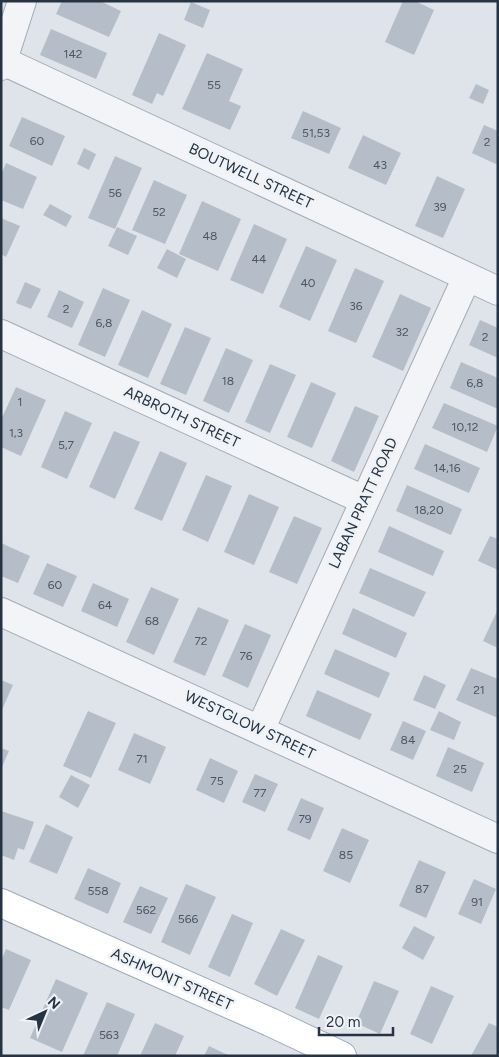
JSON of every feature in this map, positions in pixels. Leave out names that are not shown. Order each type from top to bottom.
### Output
[{"type":"main road","name":"ASHMONT STREET","points":[[1,903],[270,1022],[342,1056]]},
{"type":"street","points":[[2,64],[22,1]]},
{"type":"street","name":"BOUTWELL STREET","points":[[2,64],[498,291]]},
{"type":"street","name":"LABAN PRATT ROAD","points":[[260,730],[467,277]]},
{"type":"street","name":"ARBROTH STREET","points":[[1,334],[364,500]]},
{"type":"street","name":"WESTGLOW STREET","points":[[1,612],[260,730],[495,831]]},
{"type":"building","points":[[62,1],[100,1],[121,11],[109,37],[56,14]]},
{"type":"building","points":[[403,1],[415,1],[434,10],[414,55],[385,42]]},
{"type":"building","points":[[191,2],[210,10],[203,28],[184,20]]},
{"type":"building","points":[[51,29],[107,53],[96,79],[40,55]]},
{"type":"building","points":[[159,33],[186,45],[163,96],[157,93],[152,104],[132,95]]},
{"type":"building","points":[[207,53],[243,69],[229,101],[241,106],[230,130],[182,109]]},
{"type":"building","points":[[476,84],[489,90],[483,104],[469,98]]},
{"type":"building","points":[[303,111],[341,128],[329,154],[291,138]]},
{"type":"building","points":[[22,117],[65,136],[52,166],[9,146]]},
{"type":"building","points":[[484,125],[498,131],[498,165],[472,153]]},
{"type":"building","points":[[363,135],[401,153],[386,185],[348,168]]},
{"type":"building","points":[[84,148],[96,154],[89,170],[77,164]]},
{"type":"building","points":[[115,156],[142,168],[115,229],[88,218]]},
{"type":"building","points":[[6,163],[37,177],[23,209],[1,200],[1,175]]},
{"type":"building","points":[[437,176],[465,189],[443,238],[415,226]]},
{"type":"building","points":[[154,180],[187,195],[165,244],[132,230]]},
{"type":"building","points":[[202,201],[241,219],[218,271],[179,254]]},
{"type":"building","points":[[50,204],[72,216],[66,227],[43,215]]},
{"type":"building","points":[[1,218],[20,226],[6,257],[1,254]]},
{"type":"building","points":[[254,224],[287,239],[263,294],[230,280]]},
{"type":"building","points":[[117,227],[137,236],[128,255],[108,246]]},
{"type":"building","points":[[306,246],[337,260],[310,321],[279,307]]},
{"type":"building","points":[[167,249],[186,259],[177,278],[157,268]]},
{"type":"building","points":[[355,268],[384,281],[356,343],[328,331]]},
{"type":"building","points":[[25,282],[41,289],[31,309],[16,303]]},
{"type":"building","points":[[103,288],[130,300],[105,357],[78,345]]},
{"type":"building","points":[[59,290],[84,302],[72,328],[47,317]]},
{"type":"building","points":[[400,294],[431,308],[403,371],[372,357]]},
{"type":"building","points":[[142,310],[172,324],[148,378],[118,365]]},
{"type":"building","points":[[480,320],[498,328],[498,358],[469,345]]},
{"type":"building","points":[[185,327],[211,338],[186,395],[160,384]]},
{"type":"building","points":[[226,348],[253,360],[229,413],[203,401]]},
{"type":"building","points":[[461,362],[498,378],[498,409],[450,388]]},
{"type":"building","points":[[270,364],[296,375],[270,433],[245,422]]},
{"type":"building","points":[[311,382],[336,393],[312,448],[287,437]]},
{"type":"building","points":[[16,387],[46,400],[21,456],[1,447],[1,420]]},
{"type":"building","points":[[444,403],[498,426],[487,452],[432,428]]},
{"type":"building","points":[[355,406],[379,416],[354,472],[331,461]]},
{"type":"building","points":[[65,411],[92,423],[67,479],[41,467]]},
{"type":"building","points":[[114,431],[140,442],[115,499],[89,487]]},
{"type":"building","points":[[425,444],[480,468],[469,493],[414,469]]},
{"type":"building","points":[[160,451],[187,463],[162,521],[134,509]]},
{"type":"building","points":[[206,475],[232,486],[208,542],[182,530]]},
{"type":"building","points":[[407,485],[462,509],[451,535],[396,511]]},
{"type":"building","points":[[249,494],[279,507],[254,565],[224,552]]},
{"type":"building","points":[[294,516],[322,528],[297,584],[269,572]]},
{"type":"building","points":[[389,526],[444,551],[433,576],[378,552]]},
{"type":"building","points":[[490,536],[498,539],[498,570],[478,561]]},
{"type":"building","points":[[1,543],[30,556],[18,583],[1,576]]},
{"type":"building","points":[[47,563],[77,576],[63,607],[33,594]]},
{"type":"building","points":[[370,568],[426,592],[414,617],[359,593]]},
{"type":"building","points":[[93,583],[129,599],[117,627],[81,611]]},
{"type":"building","points":[[151,587],[179,599],[154,655],[126,642]]},
{"type":"building","points":[[198,607],[229,620],[205,676],[173,662]]},
{"type":"building","points":[[353,608],[407,633],[396,658],[342,634]]},
{"type":"building","points":[[498,609],[498,648],[483,641]]},
{"type":"building","points":[[245,624],[271,635],[248,688],[222,676]]},
{"type":"building","points":[[335,649],[390,673],[379,698],[324,674]]},
{"type":"building","points":[[471,668],[498,679],[498,718],[456,700]]},
{"type":"building","points":[[424,675],[446,685],[435,709],[413,700]]},
{"type":"building","points":[[1,680],[13,685],[1,712]]},
{"type":"building","points":[[317,690],[372,714],[360,740],[306,716]]},
{"type":"building","points":[[88,711],[116,723],[91,778],[63,766]]},
{"type":"building","points":[[439,711],[461,722],[454,740],[430,730]]},
{"type":"building","points":[[403,721],[426,731],[413,760],[390,750]]},
{"type":"building","points":[[134,733],[166,747],[150,784],[118,770]]},
{"type":"building","points":[[448,747],[484,763],[472,792],[436,776]]},
{"type":"building","points":[[1,748],[9,751],[1,769]]},
{"type":"building","points":[[210,758],[238,771],[224,803],[196,790]]},
{"type":"building","points":[[255,774],[278,784],[265,812],[242,802]]},
{"type":"building","points":[[71,775],[90,785],[78,808],[59,797]]},
{"type":"building","points":[[301,798],[324,808],[310,840],[287,830]]},
{"type":"building","points":[[1,811],[34,822],[24,850],[18,848],[14,860],[1,855]]},
{"type":"building","points":[[46,824],[73,837],[57,874],[29,862]]},
{"type":"building","points":[[342,828],[369,840],[350,883],[323,871]]},
{"type":"building","points":[[419,860],[446,872],[426,918],[399,906]]},
{"type":"building","points":[[88,868],[121,883],[108,914],[74,899]]},
{"type":"building","points":[[474,879],[496,889],[481,924],[458,914]]},
{"type":"building","points":[[186,884],[216,897],[190,955],[161,942]]},
{"type":"building","points":[[140,886],[168,898],[151,934],[123,922]]},
{"type":"building","points":[[232,914],[253,923],[230,977],[208,967]]},
{"type":"building","points":[[414,926],[435,937],[423,960],[402,948]]},
{"type":"building","points":[[281,929],[305,940],[277,996],[254,984]]},
{"type":"building","points":[[6,949],[31,960],[9,1010],[1,1007],[1,961]]},
{"type":"building","points":[[318,955],[343,966],[319,1019],[295,1008]]},
{"type":"building","points":[[56,979],[88,993],[62,1052],[30,1038]]},
{"type":"building","points":[[374,981],[399,991],[380,1034],[356,1023]]},
{"type":"building","points":[[431,986],[454,996],[432,1044],[410,1034]]},
{"type":"building","points":[[107,1002],[135,1014],[117,1056],[83,1056]]},
{"type":"building","points":[[155,1023],[184,1036],[175,1056],[140,1056]]},
{"type":"building","points":[[489,1023],[498,1027],[498,1056],[471,1056]]},
{"type":"building","points":[[209,1046],[230,1056],[204,1056]]}]
